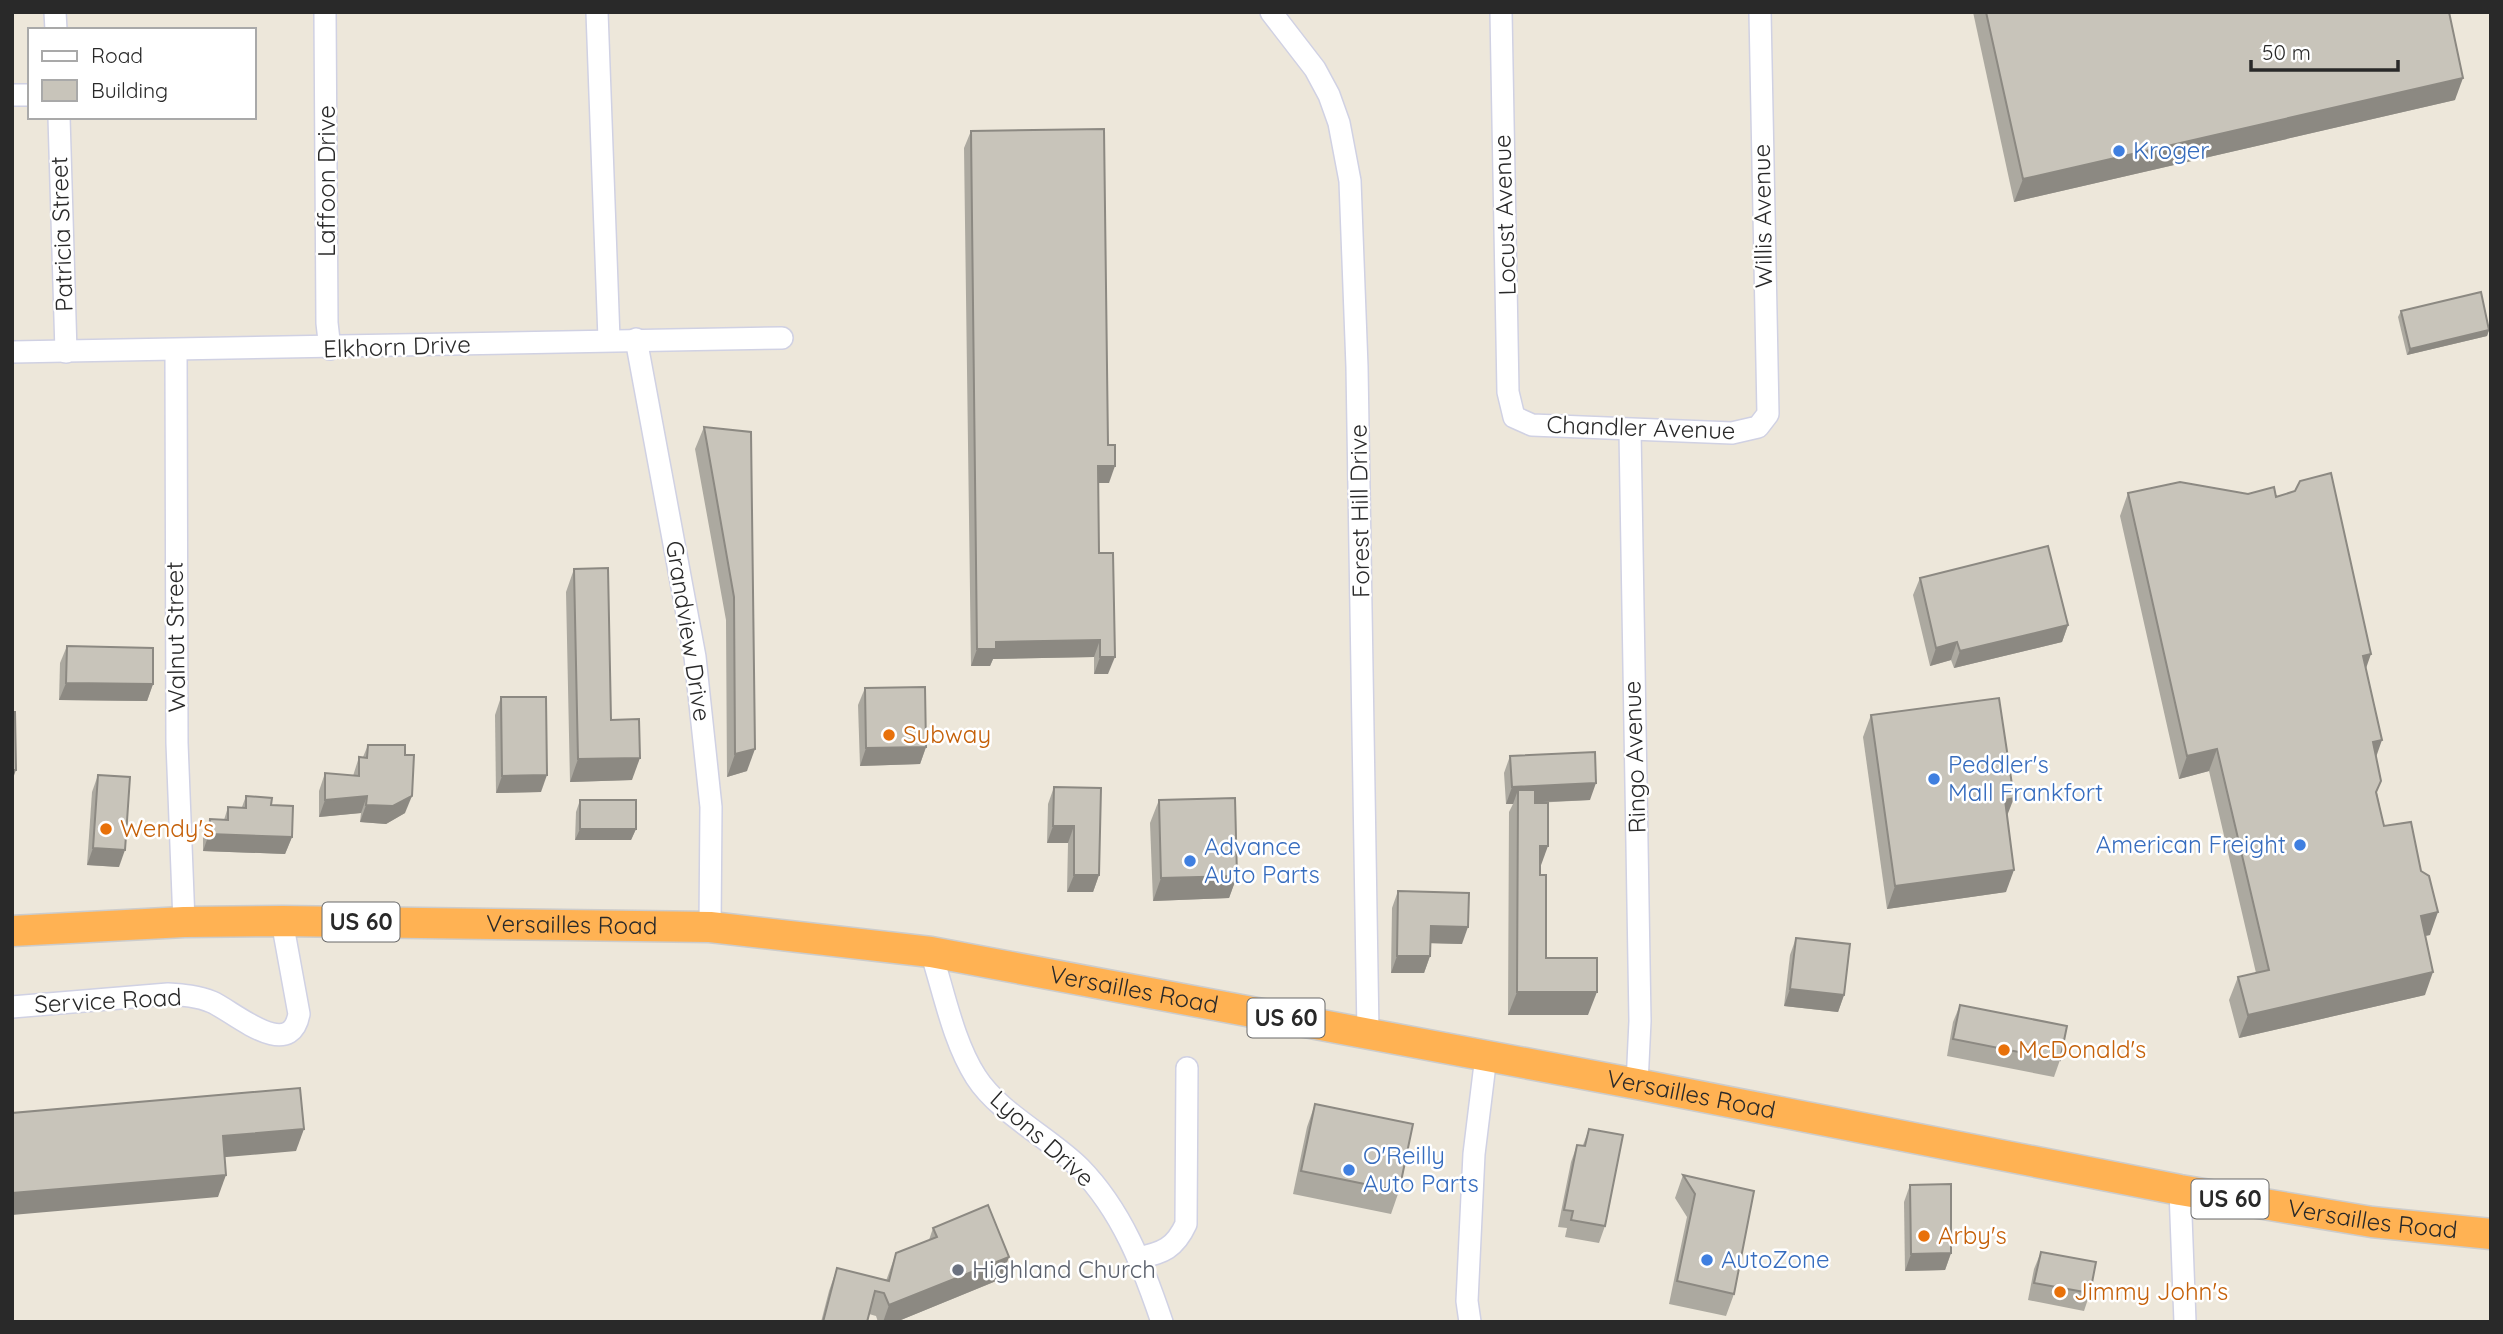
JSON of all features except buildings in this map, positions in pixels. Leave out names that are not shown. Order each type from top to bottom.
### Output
[{"type":"highway","name":"Versailles Road","points":[[12,930],[184,922],[710,927],[931,952],[1637,1084],[2180,1191],[2372,1223],[2491,1234]]},
{"type":"street","name":"Laffoon Drive","points":[[325,12],[327,323],[330,349]]},
{"type":"street","points":[[597,12],[609,339]]},
{"type":"street","name":"Forest Hill Drive","points":[[1270,12],[1315,69],[1329,95],[1339,123],[1350,181],[1357,367],[1368,1033]]},
{"type":"street","name":"Locust Avenue","points":[[1501,12],[1508,392],[1514,417]]},
{"type":"street","name":"Willis Avenue","points":[[1760,12],[1766,420]]},
{"type":"street","name":"Patricia Street","points":[[59,119],[66,352]]},
{"type":"street","name":"Elkhorn Drive","points":[[12,352],[330,349],[609,339],[782,338]]},
{"type":"street","name":"Grandview Drive","points":[[636,339],[695,657],[711,807],[710,927]]},
{"type":"street","name":"Walnut Street","points":[[176,351],[177,743],[184,922]]},
{"type":"street","name":"Chandler Avenue","points":[[1514,417],[1532,425],[1630,431],[1744,433],[1766,420]]},
{"type":"street","name":"Ringo Avenue","points":[[1630,431],[1640,1021],[1637,1084]]},
{"type":"street","name":"Service Road","points":[[12,1007],[168,994],[192,996],[213,1002],[258,1030],[271,1033],[290,1031],[297,1024],[299,1014],[282,922]]},
{"type":"street","name":"Lyons Drive","points":[[931,952],[960,1040],[976,1077],[999,1101],[1080,1168],[1114,1209],[1138,1258],[1162,1322]]},
{"type":"street","points":[[1470,1322],[1467,1301],[1474,1154],[1486,1056]]},
{"type":"street","points":[[1138,1258],[1164,1252],[1177,1242],[1186,1224],[1187,1068]]},
{"type":"street","points":[[2180,1191],[2185,1322]]},
{"type":"place","name":"Kroger","points":[[2119,151]]},
{"type":"place","name":"Subway","points":[[889,735]]},
{"type":"place","name":"Peddler's Mall Frankfort","points":[[1934,779]]},
{"type":"place","name":"Wendy's","points":[[106,829]]},
{"type":"place","name":"American Freight","points":[[2300,845]]},
{"type":"place","name":"Advance Auto Parts","points":[[1190,861]]},
{"type":"place","name":"McDonald's","points":[[2004,1050]]},
{"type":"place","name":"O'Reilly Auto Parts","points":[[1349,1170]]},
{"type":"place","name":"Arby's","points":[[1924,1236]]},
{"type":"place","name":"AutoZone","points":[[1707,1260]]},
{"type":"place","name":"Highland Church","points":[[958,1270]]},
{"type":"place","name":"Jimmy John's","points":[[2060,1292]]}]
